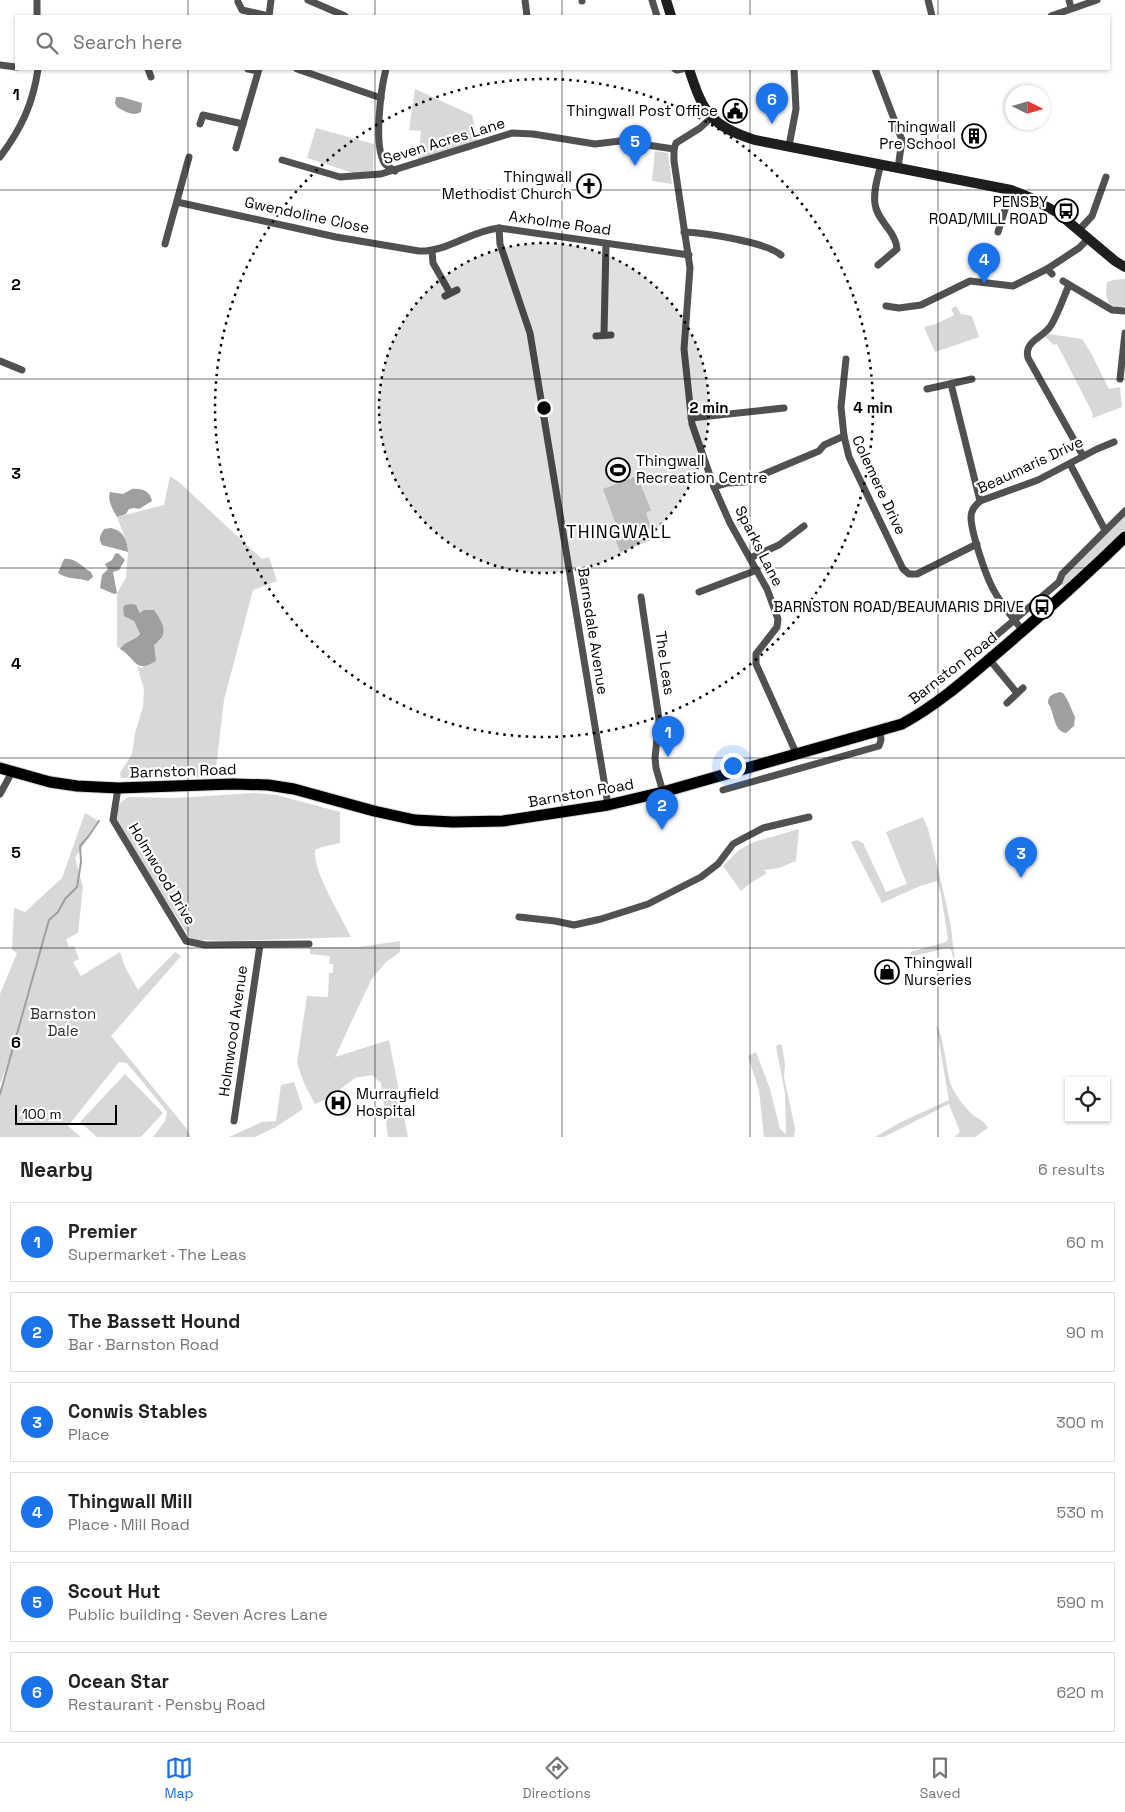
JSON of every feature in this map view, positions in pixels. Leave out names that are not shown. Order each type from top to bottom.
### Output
[{"type":"main road","points":[[666,0],[671,15]]},
{"type":"main road","points":[[688,70],[702,105],[711,118],[725,129],[755,140],[1011,190],[1032,198],[1058,213],[1125,267]]},
{"type":"main road","name":"Barnston Road","points":[[0,768],[55,783],[77,786],[118,788],[233,784],[268,785],[294,789],[415,820],[453,822],[503,821],[608,805],[664,792],[880,732],[902,724],[926,711],[1023,631],[1074,587],[1125,537]]},
{"type":"street","points":[[37,0],[37,15]]},
{"type":"street","points":[[270,15],[271,0]]},
{"type":"street","points":[[308,0],[343,15]]},
{"type":"street","points":[[525,0],[527,15]]},
{"type":"street","points":[[652,0],[657,15]]},
{"type":"street","points":[[928,0],[932,15]]},
{"type":"street","points":[[1069,0],[1071,8]]},
{"type":"street","points":[[1054,15],[1096,0]]},
{"type":"street","points":[[238,2],[239,12],[262,15]]},
{"type":"street","points":[[0,65],[15,66]]},
{"type":"street","points":[[0,157],[16,134],[27,113],[38,70]]},
{"type":"street","points":[[148,70],[151,77]]},
{"type":"street","points":[[236,148],[259,70]]},
{"type":"street","points":[[300,70],[381,98]]},
{"type":"street","points":[[386,70],[381,98],[379,149],[385,164],[395,171]]},
{"type":"street","points":[[789,146],[796,109],[794,70]]},
{"type":"street","points":[[875,70],[902,140],[898,168]]},
{"type":"street","points":[[200,124],[203,115],[243,124]]},
{"type":"street","points":[[674,149],[676,143],[700,128],[711,118]]},
{"type":"street","name":"Seven Acres Lane","points":[[282,160],[340,177],[381,174],[512,133],[533,134],[595,144],[620,141],[674,149]]},
{"type":"street","name":"Sparks Lane","points":[[674,149],[674,161],[690,268],[684,349],[691,418],[698,444],[714,487],[730,523],[767,588],[778,621],[778,627],[756,654],[756,664],[797,755]]},
{"type":"street","points":[[165,244],[188,157]]},
{"type":"street","points":[[878,264],[901,250],[875,206],[874,197],[880,164]]},
{"type":"street","points":[[1079,230],[1092,216],[1106,177]]},
{"type":"street","points":[[998,232],[1011,190]]},
{"type":"street","name":"Gwendoline Close","points":[[177,202],[336,237],[418,251],[432,251]]},
{"type":"street","name":"Axholme Road","points":[[432,251],[479,231],[499,228],[689,255]]},
{"type":"street","name":"Barnsdale Avenue","points":[[499,228],[500,244],[530,333],[608,805]]},
{"type":"street","points":[[684,232],[710,234],[745,242],[774,250],[781,256]]},
{"type":"street","points":[[886,306],[899,308],[921,305],[970,281],[1013,286],[1049,271],[1088,239]]},
{"type":"street","points":[[603,335],[606,244]]},
{"type":"street","points":[[432,251],[434,263],[451,293]]},
{"type":"street","points":[[1083,456],[1028,358],[1029,345],[1050,328],[1066,283],[1112,310],[1125,311]]},
{"type":"street","points":[[1120,379],[1125,333]]},
{"type":"street","points":[[844,436],[841,407],[846,359]]},
{"type":"street","points":[[0,361],[22,370]]},
{"type":"street","points":[[927,389],[972,379]]},
{"type":"street","points":[[951,384],[980,501]]},
{"type":"street","points":[[691,418],[784,408]]},
{"type":"street","name":"Colemere Drive","points":[[714,487],[728,483],[745,482],[819,451],[824,445],[844,436],[850,457],[903,569],[909,574],[917,574],[977,544]]},
{"type":"street","name":"Beaumaris Drive","points":[[1023,631],[1000,602],[991,586],[977,544],[971,517],[973,508],[980,501],[1038,480],[1114,442]]},
{"type":"street","points":[[1070,464],[1105,530]]},
{"type":"street","points":[[973,655],[1059,582],[1062,574],[1125,511]]},
{"type":"street","points":[[750,558],[780,545],[804,526]]},
{"type":"street","points":[[699,592],[757,570]]},
{"type":"street","name":"The Leas","points":[[641,597],[659,718],[655,758],[656,768],[664,792]]},
{"type":"street","points":[[989,659],[1020,690],[1007,703]]},
{"type":"street","points":[[723,790],[878,746],[881,740],[880,732]]},
{"type":"street","points":[[0,794],[12,772]]},
{"type":"street","name":"Holmwood Drive","points":[[118,788],[113,820],[186,942],[205,945],[309,944]]},
{"type":"street","points":[[518,917],[556,920],[574,925],[601,919],[648,904],[701,877],[718,864],[734,844],[750,835],[763,828],[809,817]]},
{"type":"street","name":"Holmwood Avenue","points":[[234,1121],[260,945]]},
{"type":"green space","points":[[415,89],[472,115],[478,141],[418,159],[421,131],[409,130]]},
{"type":"green space","points":[[316,128],[374,144],[373,172],[353,173],[307,158]]},
{"type":"green space","points":[[655,151],[668,153],[672,184],[652,181]]},
{"type":"green space","points":[[1125,279],[1125,306],[1118,308],[1109,304],[1106,295],[1107,282]]},
{"type":"green space","points":[[956,306],[961,314],[972,316],[979,337],[935,352],[924,327],[936,324],[954,315],[951,309]]},
{"type":"green space","points":[[1049,334],[1082,339],[1109,389],[1120,387],[1122,407],[1093,418],[1092,412],[1057,344],[1054,345],[1045,337]]},
{"type":"green space","points":[[170,476],[180,483],[262,559],[269,557],[277,581],[253,590],[224,700],[215,777],[121,778],[120,773],[132,754],[135,733],[143,707],[144,689],[137,666],[142,668],[154,653],[154,644],[161,640],[140,613],[138,607],[134,621],[140,634],[120,649],[117,646],[117,593],[126,578],[128,552],[127,543],[117,517],[164,505]]},
{"type":"green space","points":[[637,476],[651,510],[646,513],[655,539],[620,552],[611,526],[616,524],[603,489]]},
{"type":"green space","points":[[1125,515],[1125,530],[1064,588],[1061,583],[1064,575]]},
{"type":"green space","points":[[255,793],[277,795],[340,812],[340,843],[315,850],[318,870],[328,894],[351,937],[231,941],[196,940],[190,938],[116,823],[117,810],[121,802],[128,797],[175,798]]},
{"type":"green space","name":"Barnston Dale","points":[[85,813],[99,821],[75,858],[83,887],[78,933],[66,939],[69,947],[74,946],[79,959],[73,962],[81,976],[120,952],[125,967],[138,990],[175,952],[181,956],[111,1036],[186,1128],[191,1137],[153,1137],[165,1121],[167,1112],[127,1063],[119,1062],[68,1126],[81,1137],[0,1137],[0,1094],[12,1052],[0,1084],[0,994],[17,953],[12,950],[14,908],[25,912],[62,878]]},
{"type":"green space","points":[[923,817],[928,829],[944,895],[956,964],[965,963],[966,966],[956,968],[951,950],[948,948],[911,955],[910,952],[946,942],[948,939],[937,881],[920,886],[882,903],[851,842],[857,840],[863,843],[886,892],[907,884],[886,832]]},
{"type":"green space","points":[[799,829],[796,861],[779,868],[764,870],[767,873],[741,891],[723,866],[739,850],[754,842]]},
{"type":"green space","points":[[400,941],[400,952],[386,962],[371,980],[335,1057],[389,1040],[408,1137],[388,1137],[381,1083],[372,1075],[355,1078],[329,1098],[315,1104],[304,1083],[297,1063],[307,996],[328,997],[329,973],[333,973],[333,964],[329,964],[330,956],[310,954],[310,947],[359,947]]},
{"type":"green space","points":[[936,1025],[941,1036],[949,1079],[953,1089],[968,1110],[984,1122],[988,1128],[975,1137],[954,1137],[960,1132],[949,1104],[884,1137],[875,1137],[899,1123],[949,1100]]},
{"type":"green space","points":[[778,1044],[782,1045],[785,1064],[784,1077],[795,1128],[794,1137],[764,1137],[759,1090],[748,1056],[756,1052],[770,1089],[780,1129],[786,1134],[785,1093],[776,1047]]},
{"type":"green space","points":[[125,1074],[163,1113],[141,1137],[97,1137],[80,1122]]},
{"type":"green space","points":[[294,1082],[303,1109],[276,1127],[255,1137],[229,1137],[262,1122],[276,1121],[281,1085]]},
{"type":"shaded area","points":[[116,97],[142,103],[141,112],[132,114],[117,107],[115,103]]},
{"type":"shaded area","points":[[132,489],[145,491],[152,501],[139,509],[129,509],[126,514],[117,517],[110,502],[110,492],[123,494]]},
{"type":"shaded area","points":[[111,528],[122,534],[127,544],[128,552],[102,545],[101,533],[104,529]]},
{"type":"shaded area","points":[[118,553],[125,560],[119,570],[113,572],[117,593],[114,594],[100,588],[102,575],[108,569],[105,564]]},
{"type":"shaded area","points":[[64,559],[72,559],[91,572],[93,577],[88,581],[58,573]]},
{"type":"shaded area","points":[[131,604],[136,605],[140,613],[144,610],[154,610],[162,624],[162,637],[154,645],[156,661],[149,665],[139,666],[120,649],[140,634],[134,621],[124,616],[123,607]]},
{"type":"shaded area","points":[[1060,692],[1065,696],[1075,717],[1074,726],[1066,733],[1062,732],[1056,725],[1048,703],[1053,694]]},
{"type":"waterway","points":[[0,1094],[49,920],[58,912],[65,899],[77,887],[81,862],[80,846],[99,821]]},
{"type":"place","name":"Thingwall Post Office","points":[[735,111]]},
{"type":"place","name":"Ocean Star","points":[[772,124]]},
{"type":"place","name":"Thingwall Pre School","points":[[974,136]]},
{"type":"place","name":"Scout Hut","points":[[635,166]]},
{"type":"place","name":"Thingwall Methodist Church","points":[[589,186]]},
{"type":"place","name":"PENSBY ROAD/MILL ROAD","points":[[1066,211]]},
{"type":"place","name":"Thingwall Mill","points":[[984,284]]},
{"type":"place","name":"Thingwall Recreation Centre","points":[[618,470]]},
{"type":"place","name":"BARNSTON ROAD/BEAUMARIS DRIVE","points":[[1042,607]]},
{"type":"place","name":"Premier","points":[[668,757]]},
{"type":"place","name":"The Bassett Hound","points":[[662,830]]},
{"type":"place","name":"Conwis Stables","points":[[1021,878]]},
{"type":"place","name":"Thingwall Nurseries","points":[[887,972]]},
{"type":"place","name":"Murrayfield Hospital","points":[[338,1103]]},
{"type":"district","name":"THINGWALL","points":[[619,532]]}]
